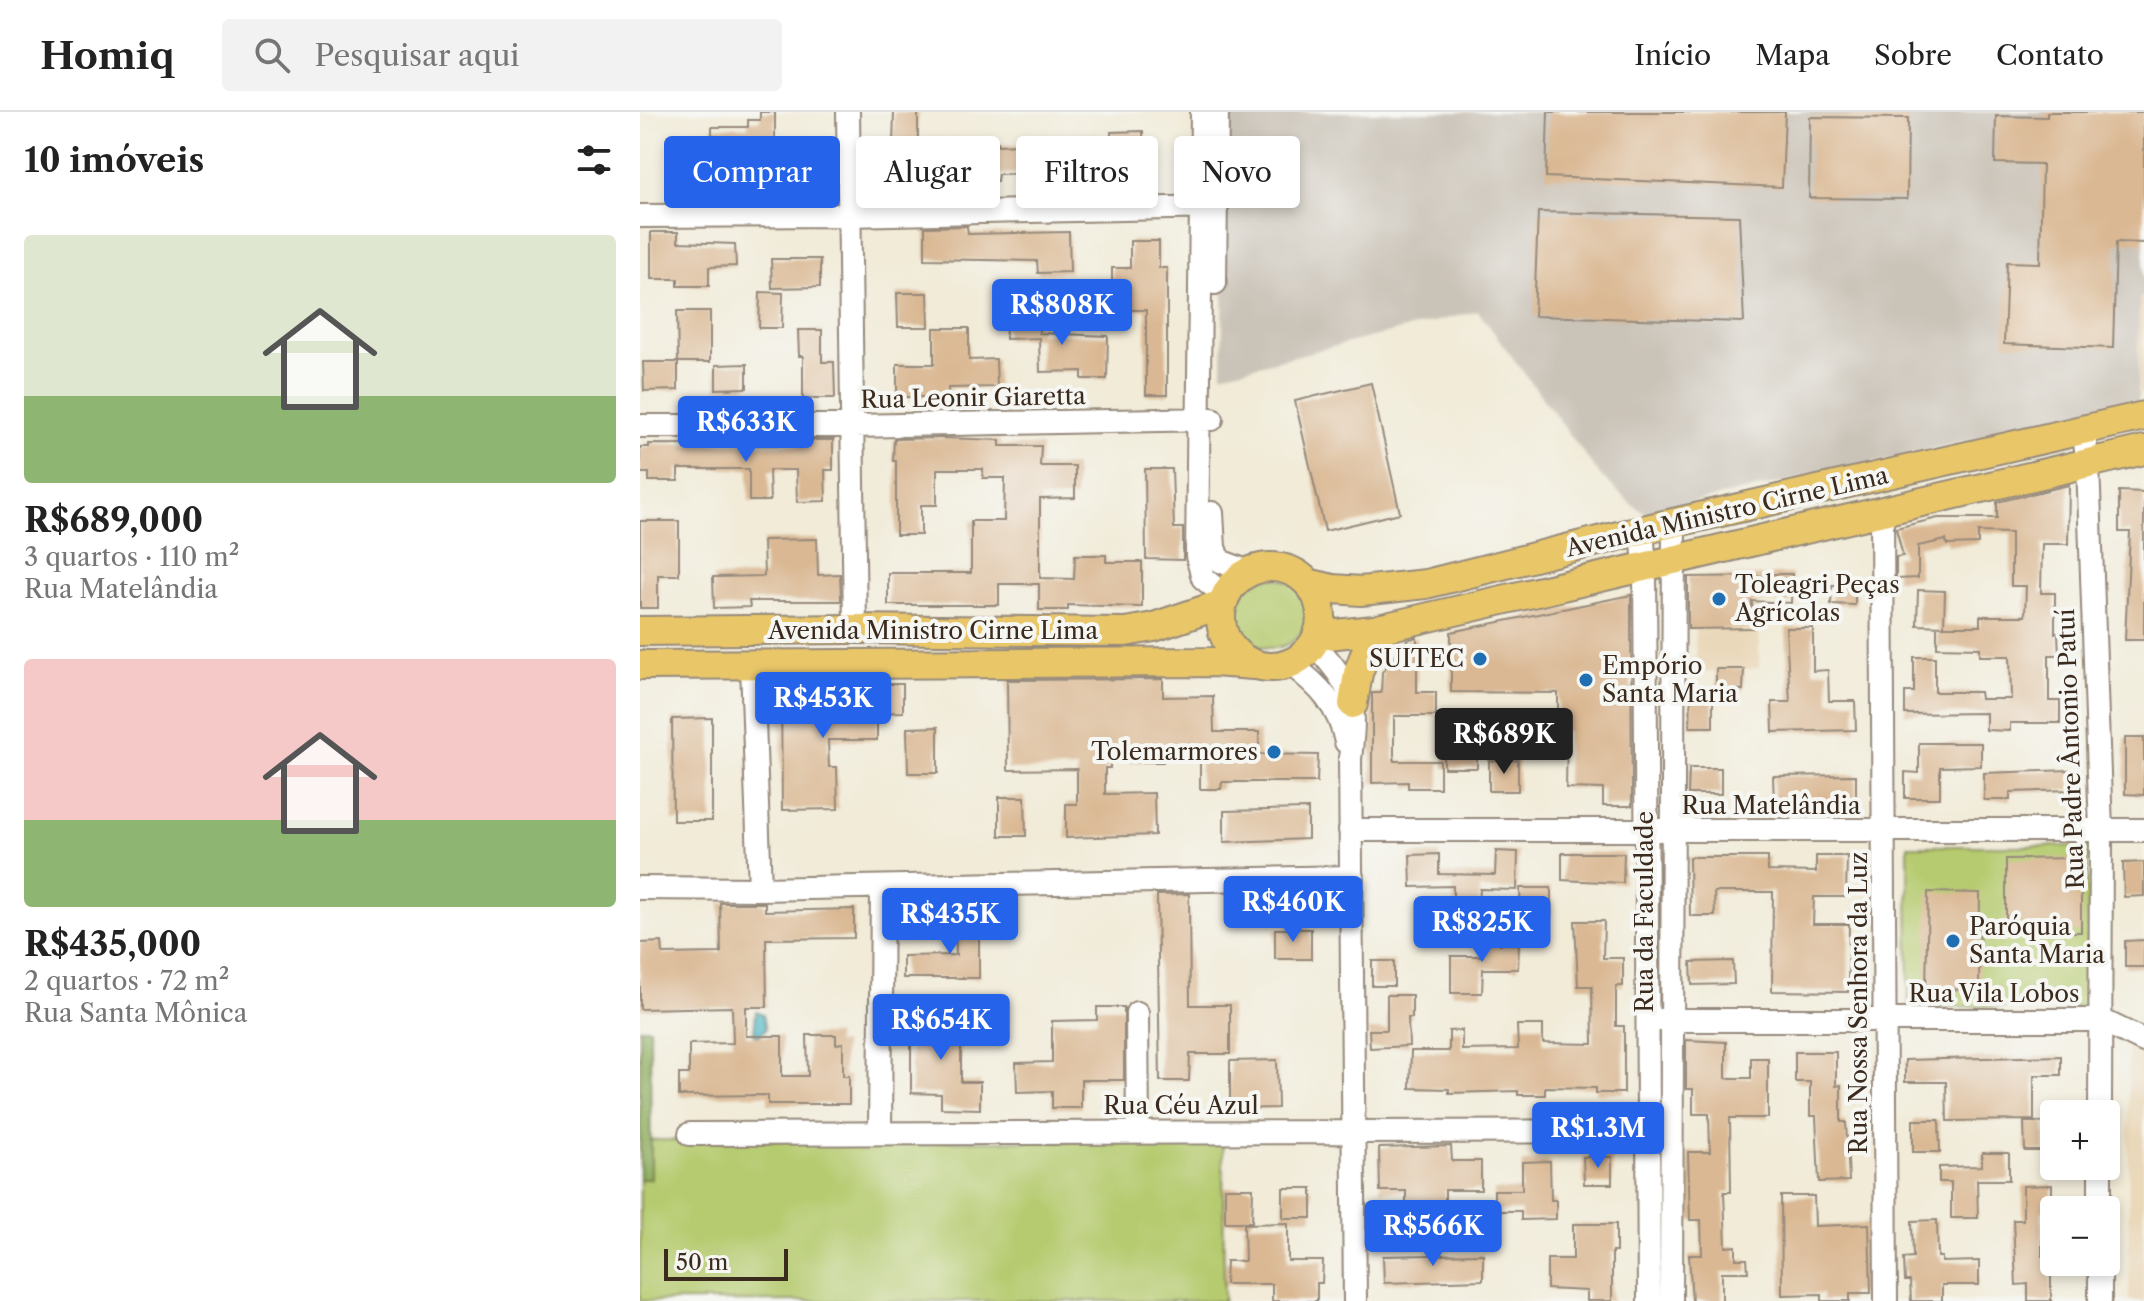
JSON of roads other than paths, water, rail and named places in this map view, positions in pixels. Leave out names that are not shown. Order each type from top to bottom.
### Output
[{"type":"main road","name":"Avenida Ministro Cirne Lima","points":[[1308,583],[1361,591],[1411,586],[2144,416]]},
{"type":"main road","name":"Avenida Ministro Cirne Lima","points":[[1316,640],[1374,630],[2144,450]]},
{"type":"main road","points":[[1270,567],[1290,570],[1308,583],[1321,608],[1316,640],[1303,656],[1290,664],[1272,668],[1253,665],[1237,655],[1226,640],[1220,622],[1224,600],[1235,582],[1249,572],[1270,567]]},
{"type":"main road","name":"Avenida Ministro Cirne Lima","points":[[640,631],[855,629],[1125,632],[1154,627],[1224,600]]},
{"type":"main road","points":[[1353,704],[1358,673],[1374,630]]},
{"type":"main road","name":"Avenida Ministro Cirne Lima","points":[[640,665],[1214,662],[1253,665]]},
{"type":"street","points":[[848,112],[855,629]]},
{"type":"street","points":[[1202,112],[1204,136]]},
{"type":"street","points":[[1215,136],[1217,112]]},
{"type":"street","points":[[640,216],[1174,208]]},
{"type":"street","points":[[1209,208],[1205,419],[1197,556],[1203,578],[1224,600]]},
{"type":"street","points":[[1205,419],[1214,548],[1220,561],[1249,572]]},
{"type":"street","name":"Rua Leonir Giaretta","points":[[640,426],[852,426],[1205,419]]},
{"type":"street","name":"Rua Padre Ântonio Patuí","points":[[2083,430],[2088,463],[2101,830],[2100,1100]]},
{"type":"street","name":"Rua Nossa Senhora da Luz","points":[[1882,512],[1886,1301]]},
{"type":"street","name":"Rua da Faculdade","points":[[1671,1301],[1674,523]]},
{"type":"street","name":"Rua da Faculdade","points":[[1642,530],[1645,566],[1649,1301]]},
{"type":"street","points":[[1316,640],[1339,671],[1353,704],[1350,830],[1355,1301]]},
{"type":"street","points":[[1290,664],[1329,697],[1343,726],[1350,759]]},
{"type":"street","points":[[752,665],[760,889]]},
{"type":"street","name":"Rua Matelândia","points":[[1350,830],[2144,830]]},
{"type":"street","points":[[640,888],[760,889],[1352,877]]},
{"type":"street","points":[[880,1132],[882,887]]},
{"type":"street","points":[[1137,1013],[1138,1131]]},
{"type":"street","name":"Rua Vila Lobos","points":[[1646,1020],[2101,1020],[2144,1041]]},
{"type":"street","name":"Rua Céu Azul","points":[[690,1134],[1671,1131]]},
{"type":"street","points":[[2100,1276],[2100,1301]]},
{"type":"water","points":[[756,1011],[763,1014],[766,1029],[759,1036],[754,1034]]},
{"type":"place","name":"Toleagri Peças Agrícolas","points":[[1719,599]]},
{"type":"place","name":"SUITEC","points":[[1480,659]]},
{"type":"place","name":"Empório Santa Maria","points":[[1586,680]]},
{"type":"place","name":"Tolemarmores","points":[[1274,752]]},
{"type":"place","name":"Paróquia Santa Maria","points":[[1953,941]]}]
